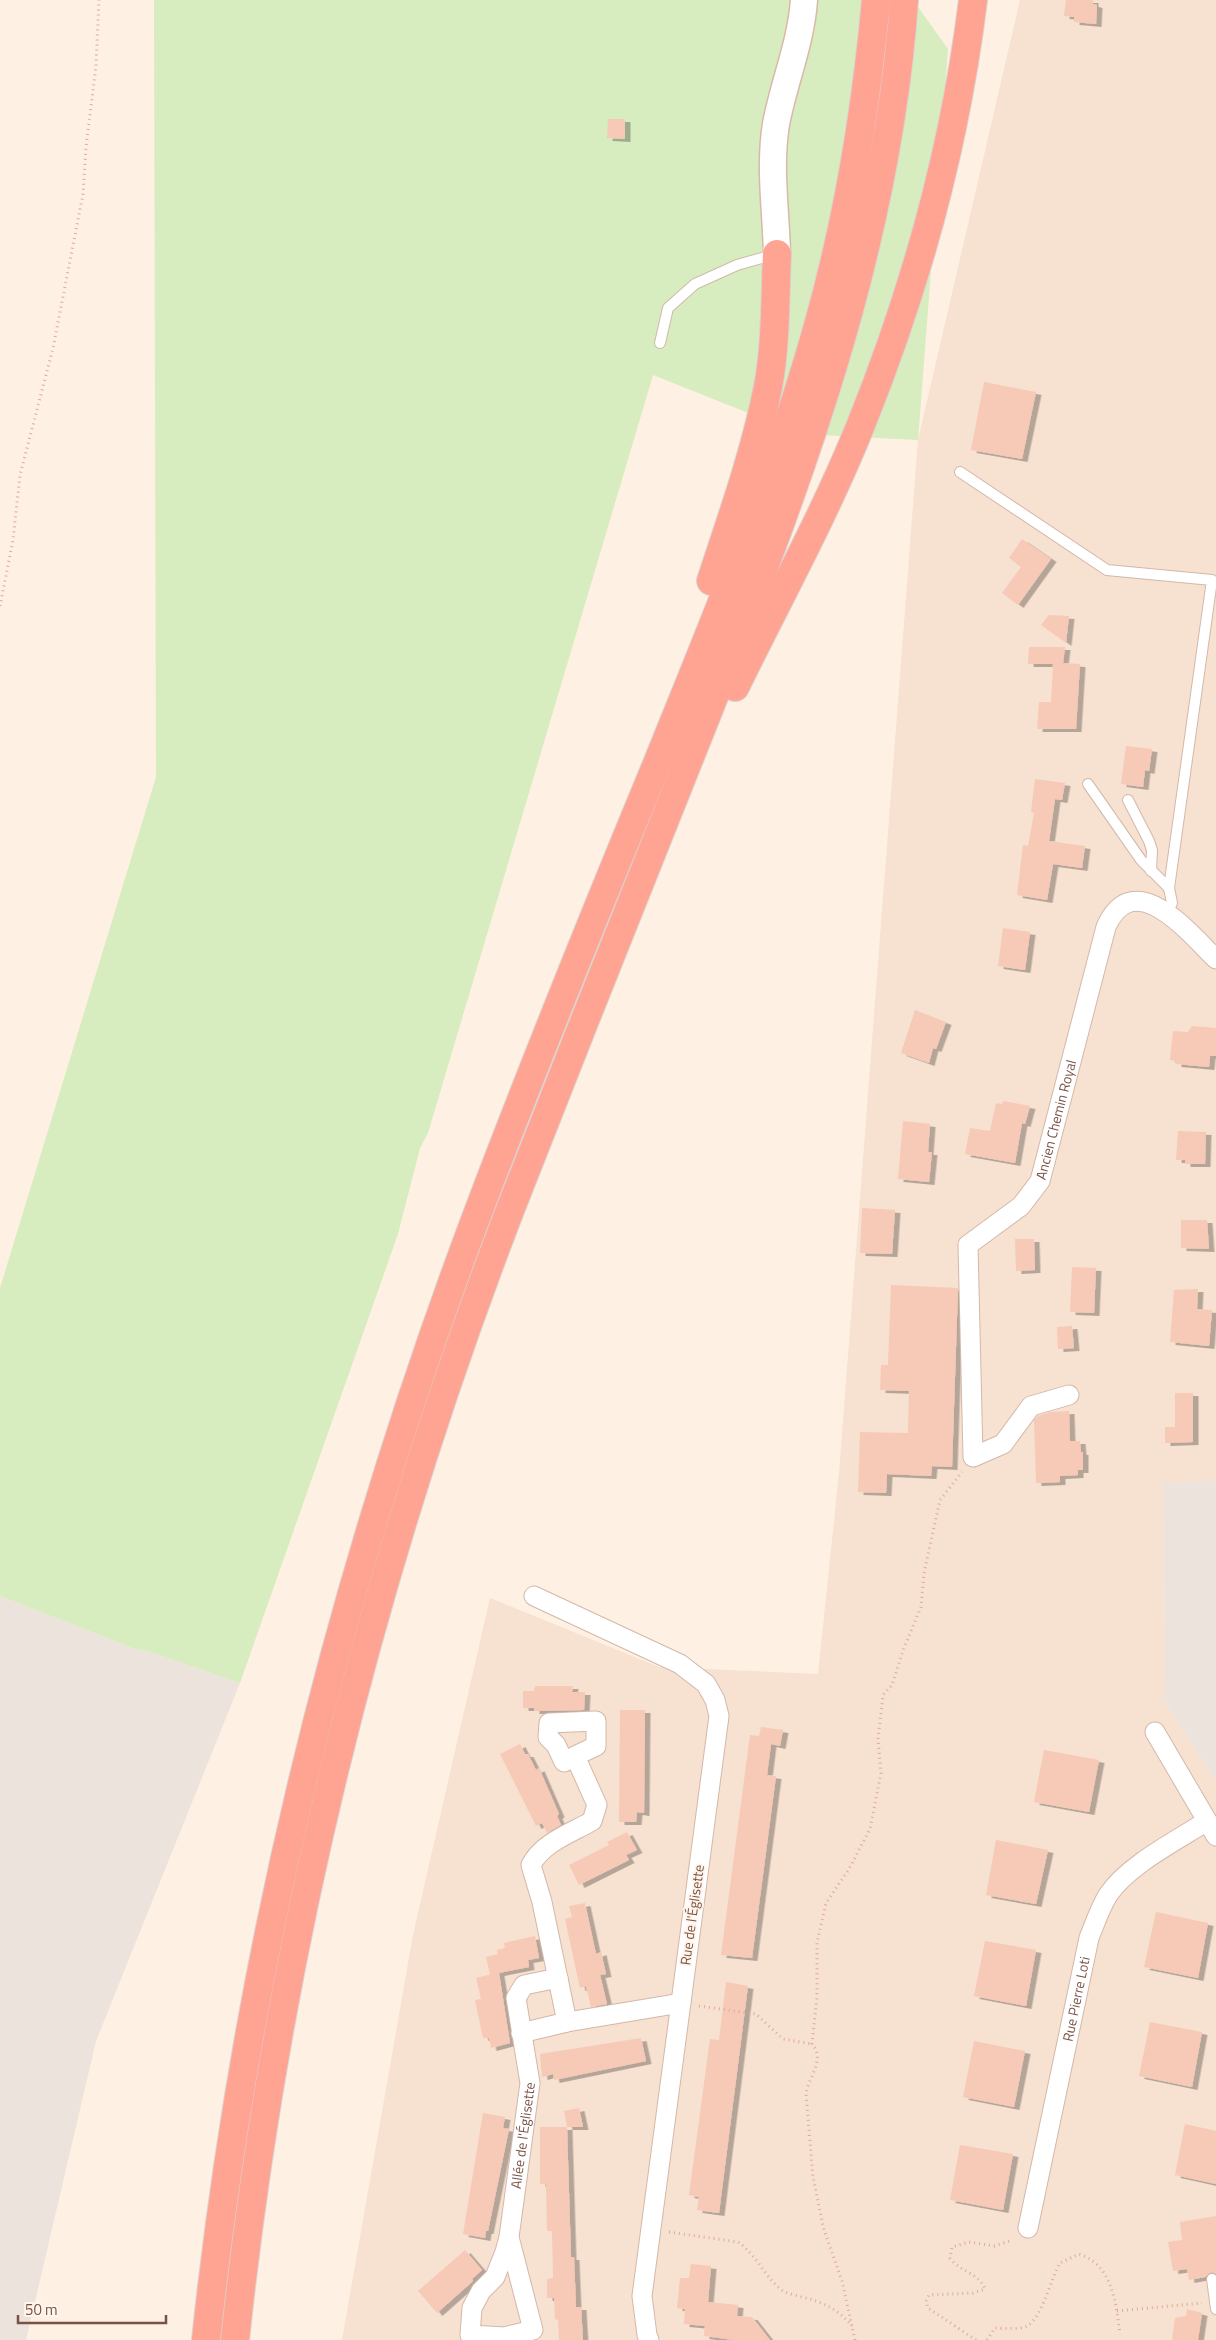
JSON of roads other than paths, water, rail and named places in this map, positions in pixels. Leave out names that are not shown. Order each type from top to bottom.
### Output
[{"type":"highway","points":[[206,2340],[213,2272],[237,2106],[264,1956],[298,1802],[349,1600],[408,1412],[470,1235],[710,632],[759,504],[800,386],[819,322],[848,200],[859,138],[876,0]]},
{"type":"highway","points":[[235,2340],[266,2104],[298,1925],[335,1760],[379,1596],[408,1498],[463,1334],[788,503],[824,400],[865,248],[884,153],[904,0]]},
{"type":"highway","points":[[645,870],[820,515],[859,429],[887,357],[922,249],[947,151],[968,38],[973,0]]},
{"type":"highway","points":[[617,862],[744,482],[758,432],[772,358],[777,254]]},
{"type":"main road","points":[[777,254],[773,157],[782,98],[800,32],[804,0]]},
{"type":"street","name":"Ancien Chemin Royal","points":[[1069,1395],[1032,1406],[1003,1444],[973,1457],[968,1245],[1021,1206],[1040,1181],[1106,927],[1111,915],[1121,906],[1130,902],[1146,902],[1167,912],[1216,959]]},
{"type":"street","name":"Rue de l'Églisette","points":[[534,1596],[680,1664],[706,1684],[715,1700],[719,1716],[642,2296],[649,2340]]},
{"type":"street","name":"Rue Pierre Loti","points":[[1028,2228],[1090,1938],[1098,1914],[1109,1894],[1124,1878],[1211,1829],[1154,1732]]},
{"type":"street","points":[[567,2022],[542,1902],[531,1865],[544,1848],[592,1821],[597,1805],[575,1756]]},
{"type":"street","name":"Allée de l'Églisette","points":[[509,2236],[533,2330],[504,2337],[470,2335],[472,2308],[481,2291],[495,2277],[506,2252],[530,2083],[516,1998],[524,1986],[558,1978]]},
{"type":"street","points":[[522,2033],[567,2022],[681,2003]]},
{"type":"lane","points":[[660,343],[668,308],[695,284],[738,264],[777,254]]},
{"type":"lane","points":[[960,472],[1107,570],[1212,580],[1169,888],[1172,903],[1167,912]]},
{"type":"lane","points":[[1088,784],[1121,833],[1151,871],[1169,888]]},
{"type":"lane","points":[[1128,800],[1152,850],[1151,871]]},
{"type":"lane","points":[[1212,2279],[1216,2309]]}]
